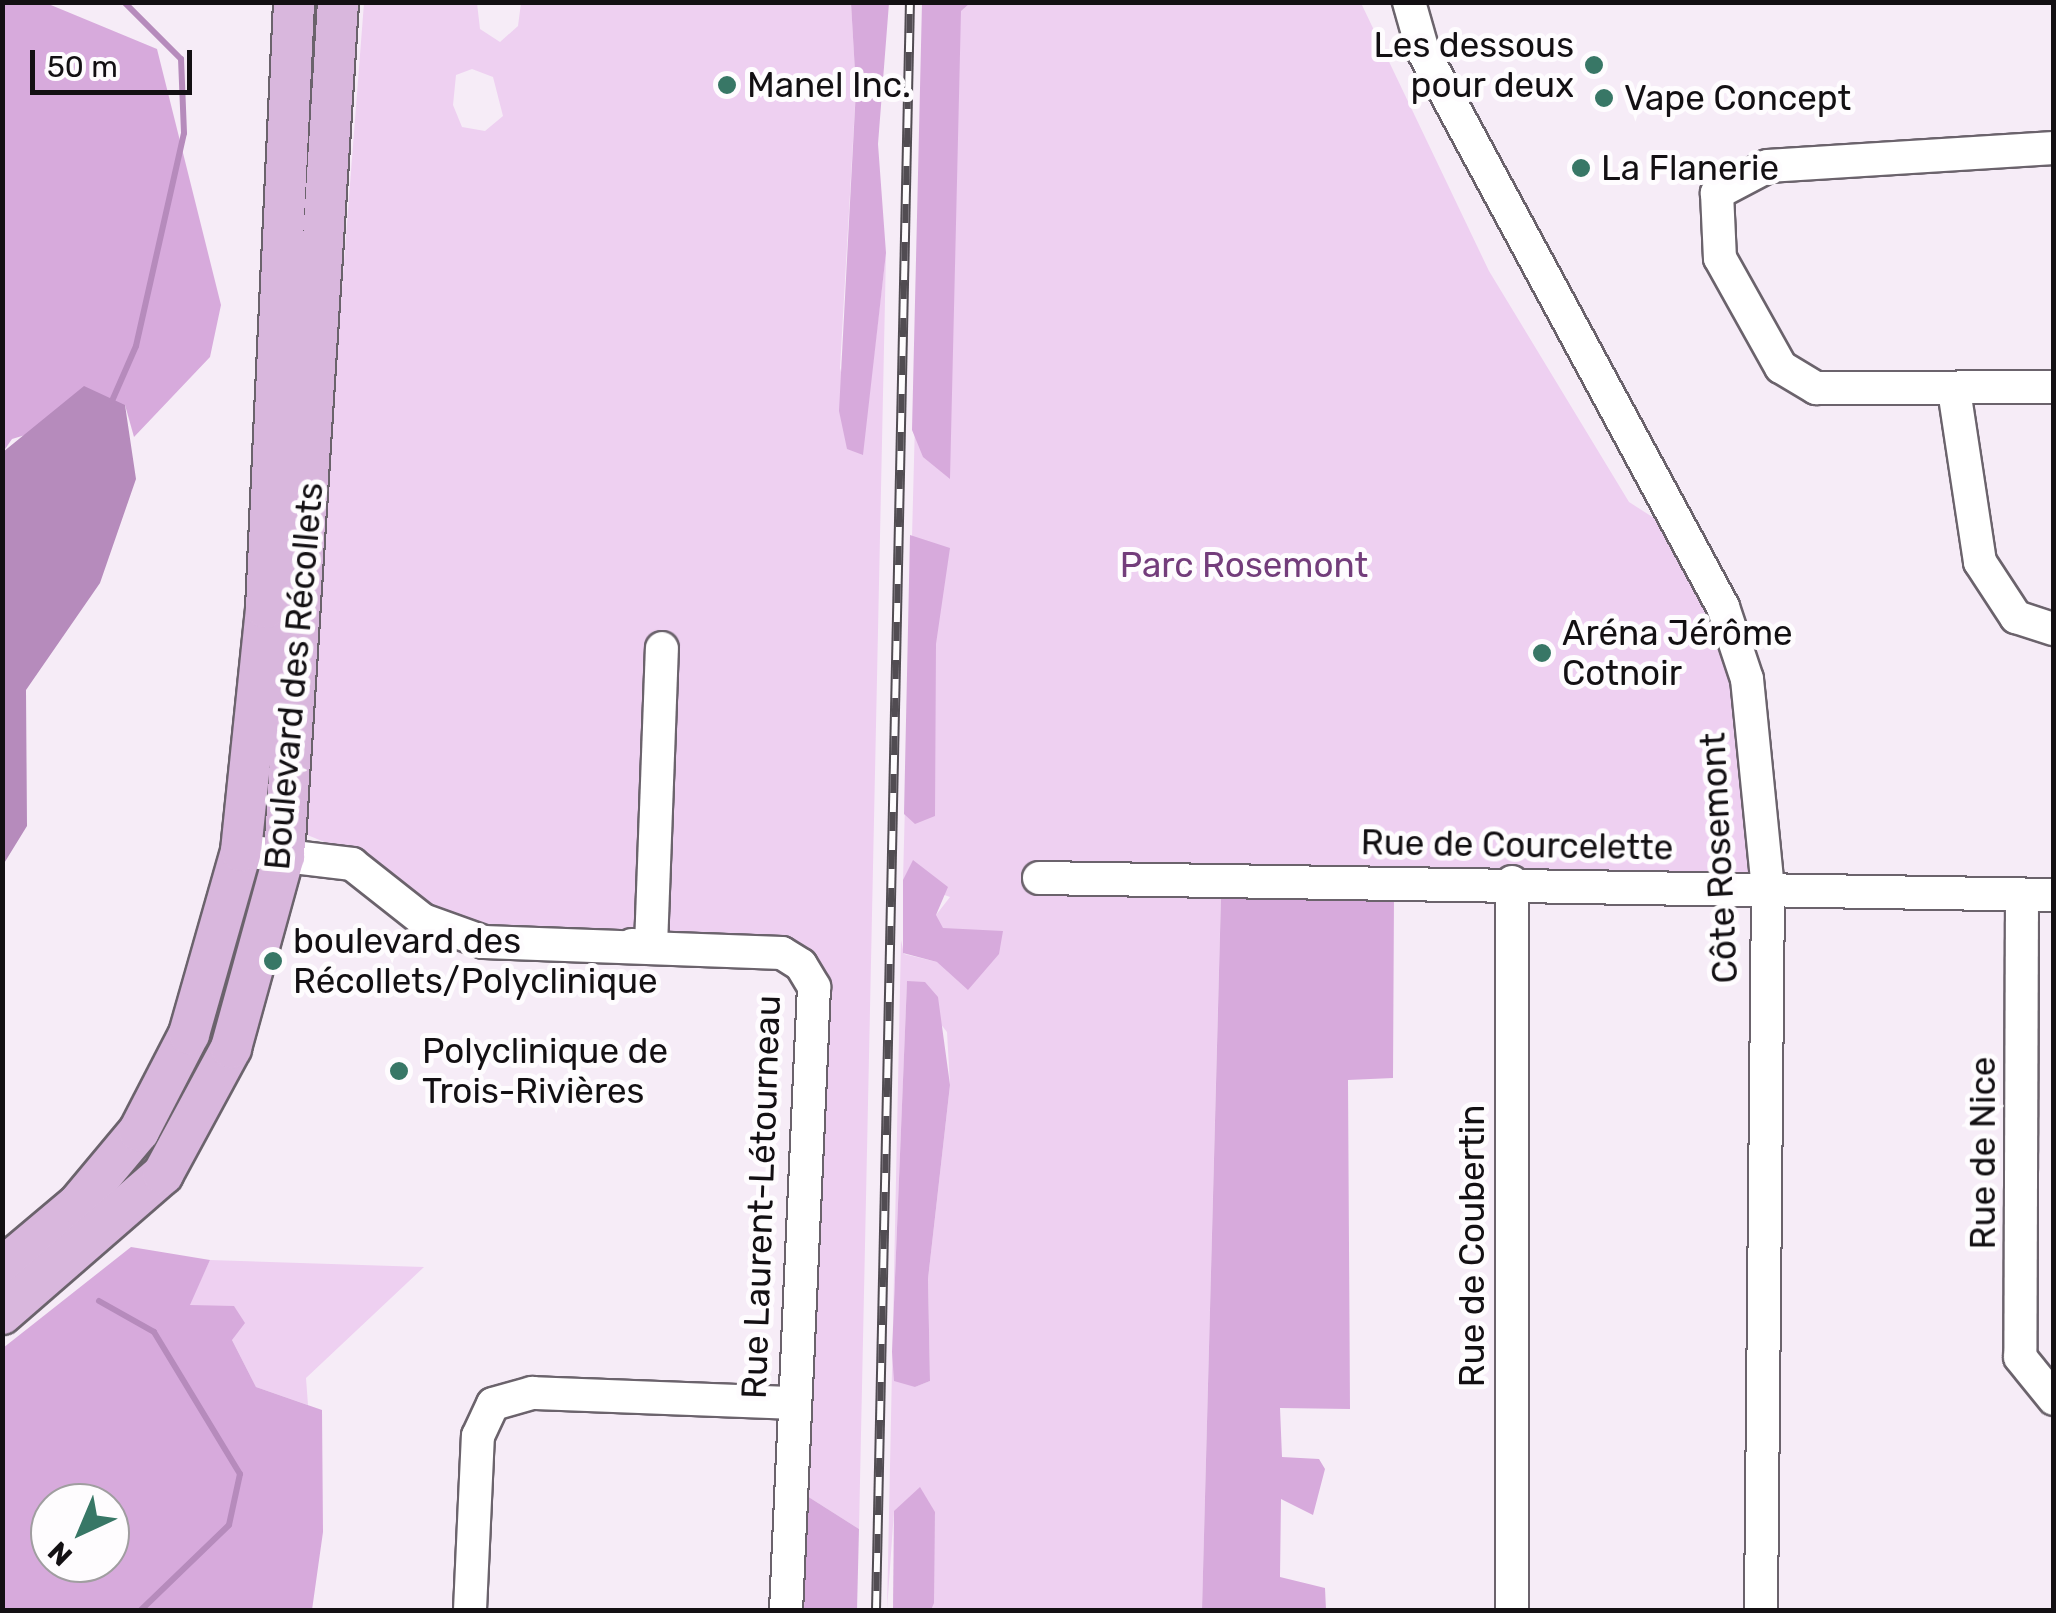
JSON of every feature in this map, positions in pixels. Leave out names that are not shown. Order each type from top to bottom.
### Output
[{"type":"main road","name":"Boulevard des Récollets","points":[[2,1268],[78,1204],[139,1130],[189,1034],[241,851],[266,608],[294,2]]},
{"type":"main road","name":"Boulevard des Récollets","points":[[2,1314],[163,1174],[231,1048],[284,856],[338,2]]},
{"type":"street","name":"Côte Rosemont","points":[[1409,2],[1422,51],[1723,607],[1747,679],[1768,892],[1761,1610]]},
{"type":"street","points":[[2054,148],[1768,166],[1716,193],[1720,258],[1781,367],[1816,388],[2054,387]]},
{"type":"street","points":[[1954,390],[1980,562],[2016,617],[2054,630]]},
{"type":"street","points":[[637,945],[662,648]]},
{"type":"street","points":[[241,851],[284,856]]},
{"type":"street","name":"Rue Laurent-Létourneau","points":[[284,856],[352,864],[424,920],[484,942],[782,953],[814,987],[786,1610]]},
{"type":"street","name":"Rue de Courcelette","points":[[1039,878],[1512,882],[1768,892],[2038,895]]},
{"type":"street","name":"Rue de Coubertin","points":[[1512,882],[1512,1610]]},
{"type":"street","name":"Rue de Nice","points":[[2038,895],[2039,1165],[2020,1357],[2054,1399]]},
{"type":"street","points":[[470,1610],[478,1436],[492,1404],[532,1393],[793,1403]]},
{"type":"green space","points":[[364,3],[477,3],[480,29],[500,42],[518,26],[521,3],[851,3],[856,89],[840,368],[862,455],[886,253],[859,1529],[807,1496],[825,970],[790,939],[486,933],[431,914],[371,861],[300,832]],"holes":[[[472,69],[493,77],[503,116],[485,131],[462,127],[453,105],[456,75]]]},
{"type":"green space","name":"Parc Rosemont","points":[[926,3],[1361,3],[1489,271],[1629,502],[1679,534],[1741,678],[1768,900],[1221,893],[1202,1610],[931,1610],[935,1512],[894,1511],[887,1610],[892,1353],[915,1387],[930,1381],[928,1279],[950,1085],[947,1032],[907,982],[893,1332],[901,940],[904,954],[937,962],[936,915],[950,897],[903,880]]},
{"type":"green space","points":[[210,1260],[424,1267],[306,1378],[308,1405],[256,1387],[232,1340],[189,1305]]},
{"type":"shaded area","points":[[3,3],[46,3],[157,49],[221,305],[210,357],[134,437],[125,405],[12,439],[3,452]]},
{"type":"shaded area","points":[[851,3],[889,3],[878,144],[886,253],[863,455],[847,449],[839,411],[856,89]]},
{"type":"shaded area","points":[[922,3],[970,3],[961,11],[950,479],[923,457],[912,430]]},
{"type":"shaded area","points":[[84,386],[125,405],[136,479],[100,583],[26,690],[27,826],[3,865],[3,452]]},
{"type":"shaded area","points":[[910,535],[950,548],[936,644],[935,816],[915,824],[904,814]]},
{"type":"shaded area","points":[[913,860],[948,887],[936,915],[943,928],[1003,931],[999,954],[968,990],[937,962],[903,953],[903,880]]},
{"type":"shaded area","points":[[1221,896],[1394,896],[1393,1078],[1348,1080],[1350,1409],[1280,1408],[1282,1457],[1319,1459],[1325,1469],[1313,1515],[1281,1499],[1280,1577],[1325,1588],[1326,1610],[1202,1610]]},
{"type":"shaded area","points":[[907,981],[925,982],[938,997],[950,1085],[928,1279],[930,1381],[915,1387],[894,1381],[892,1352]]},
{"type":"shaded area","points":[[131,1247],[210,1260],[190,1305],[234,1306],[245,1323],[232,1340],[256,1387],[322,1410],[323,1532],[312,1610],[3,1610],[3,1348]]},
{"type":"shaded area","points":[[920,1487],[935,1512],[934,1603],[931,1610],[893,1610],[894,1511]]},
{"type":"shaded area","points":[[807,1496],[859,1529],[857,1610],[804,1610]]},
{"type":"waterway","points":[[112,401],[136,346],[184,133],[181,59],[124,2]]},
{"type":"waterway","points":[[99,1301],[154,1332],[240,1474],[229,1525],[141,1610]]},
{"type":"railway","points":[[876,1610],[910,2]]},
{"type":"place","name":"Les dessous pour deux","points":[[1594,65]]},
{"type":"place","name":"Manel Inc.","points":[[727,85]]},
{"type":"place","name":"Vape Concept","points":[[1604,98]]},
{"type":"place","name":"La Flanerie","points":[[1581,168]]},
{"type":"place","name":"Aréna Jérôme Cotnoir","points":[[1542,653]]},
{"type":"place","name":"boulevard des Récollets/Polyclinique","points":[[273,961]]},
{"type":"place","name":"Polyclinique de Trois-Rivières","points":[[399,1071]]}]
